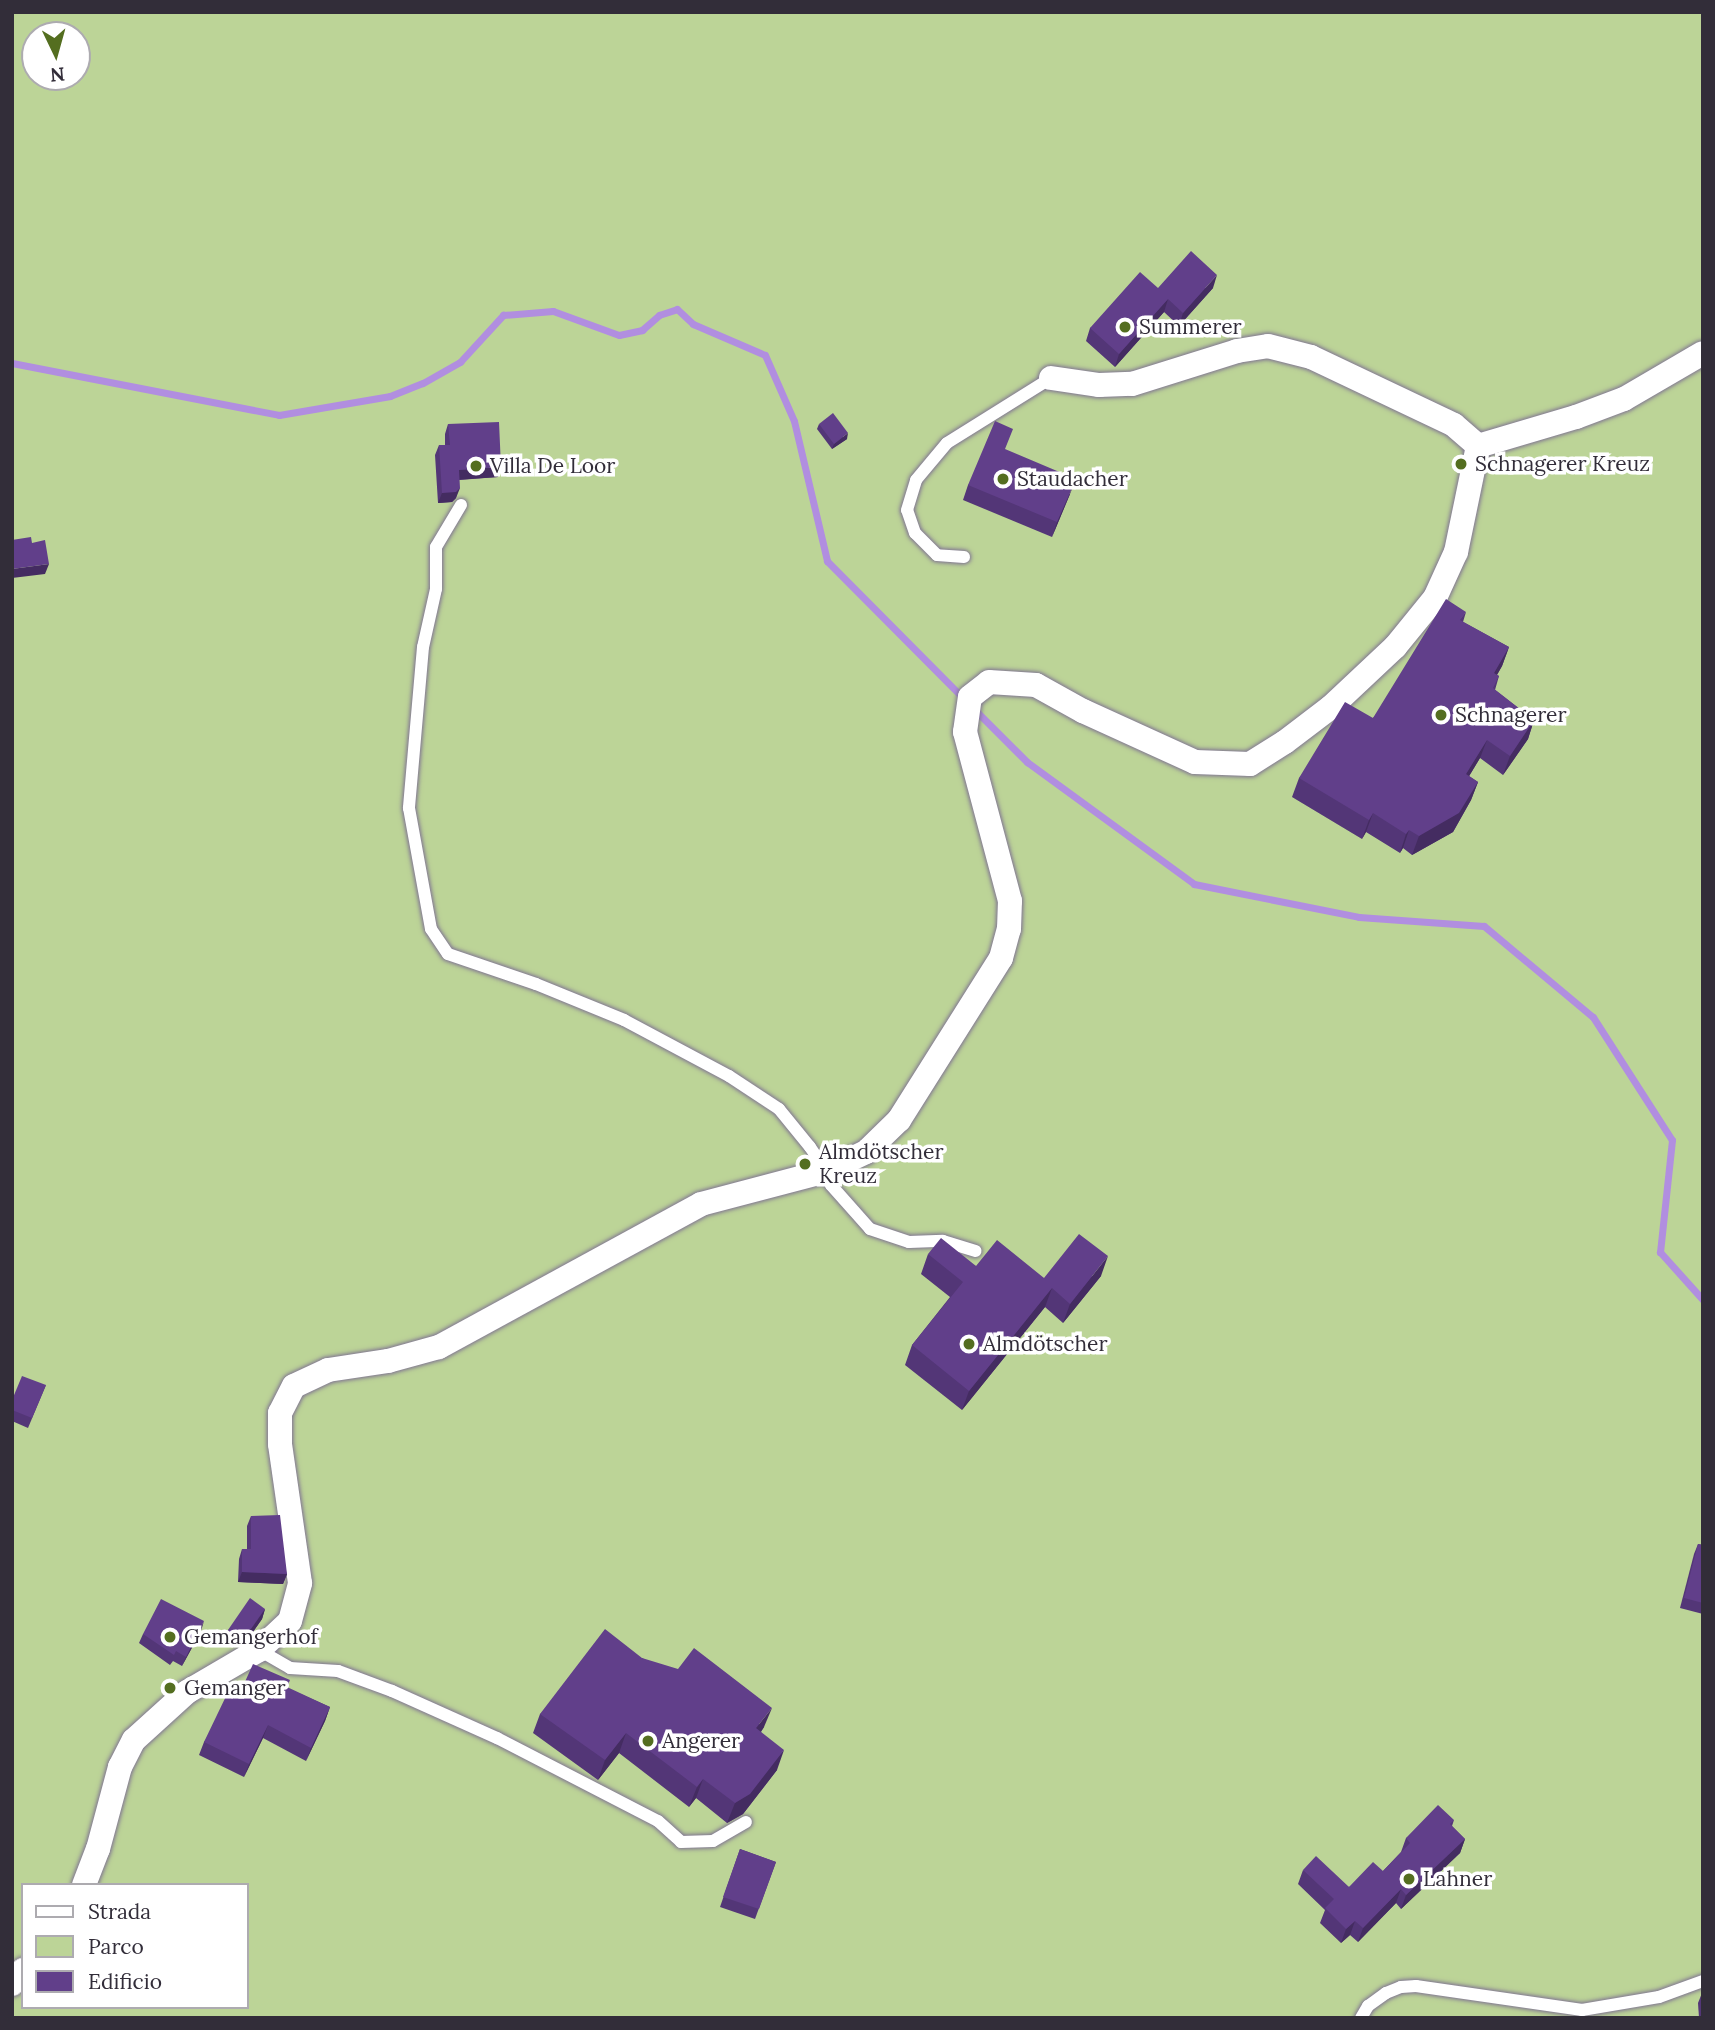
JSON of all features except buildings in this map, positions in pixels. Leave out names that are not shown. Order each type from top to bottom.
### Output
[{"type":"street","points":[[1051,378],[1099,385],[1132,384],[1237,351],[1268,346],[1311,357],[1454,425],[1478,446]]},
{"type":"street","points":[[1478,446],[1576,417],[1624,399],[1703,353]]},
{"type":"street","points":[[85,1883],[97,1850],[120,1767],[134,1740],[187,1692],[258,1650],[290,1621],[300,1583],[280,1444],[280,1413],[294,1387],[328,1370],[388,1361],[439,1347],[701,1204],[826,1171],[866,1152],[899,1120],[1002,958],[1009,929],[1010,901],[965,732],[970,697],[989,682],[1036,685],[1083,711],[1195,762],[1250,764],[1285,742],[1331,706],[1395,647],[1435,598],[1456,552],[1478,446]]},
{"type":"lane","points":[[964,557],[937,555],[915,533],[907,510],[915,480],[947,443],[1051,378]]},
{"type":"lane","points":[[461,505],[436,547],[436,589],[423,647],[409,808],[431,929],[448,954],[536,984],[624,1020],[729,1076],[779,1109],[826,1171],[831,1185],[870,1229],[909,1242],[943,1241],[976,1251]]},
{"type":"lane","points":[[258,1650],[290,1668],[338,1671],[439,1712],[658,1821],[681,1842],[713,1841],[746,1822]]},
{"type":"lane","points":[[1361,2018],[1368,2006],[1386,1993],[1401,1987],[1416,1986],[1582,2010],[1659,1997],[1703,1982]]},
{"type":"green space","points":[[12,12],[1703,12],[1703,2018],[12,2018]]},
{"type":"waterway","points":[[12,363],[279,415],[390,396],[423,383],[460,362],[503,315],[553,311],[619,335],[642,330],[659,315],[677,309],[693,324],[765,355],[794,421],[827,561],[964,699]]},
{"type":"waterway","points":[[975,710],[1027,762],[1194,884],[1359,917],[1484,926],[1593,1017],[1672,1140],[1660,1252],[1703,1300]]},
{"type":"place","name":"Summerer","points":[[1125,327]]},
{"type":"place","name":"Schnagerer Kreuz","points":[[1461,464]]},
{"type":"place","name":"Villa De Loor","points":[[476,466]]},
{"type":"place","name":"Staudacher","points":[[1003,479]]},
{"type":"place","name":"Schnagerer","points":[[1441,715]]},
{"type":"place","name":"Almdötscher Kreuz","points":[[805,1164]]},
{"type":"place","name":"Almdötscher","points":[[969,1344]]},
{"type":"place","name":"Gemangerhof","points":[[170,1637]]},
{"type":"place","name":"Gemanger","points":[[170,1688]]},
{"type":"place","name":"Angerer","points":[[648,1741]]},
{"type":"place","name":"Lahner","points":[[1409,1879]]}]
